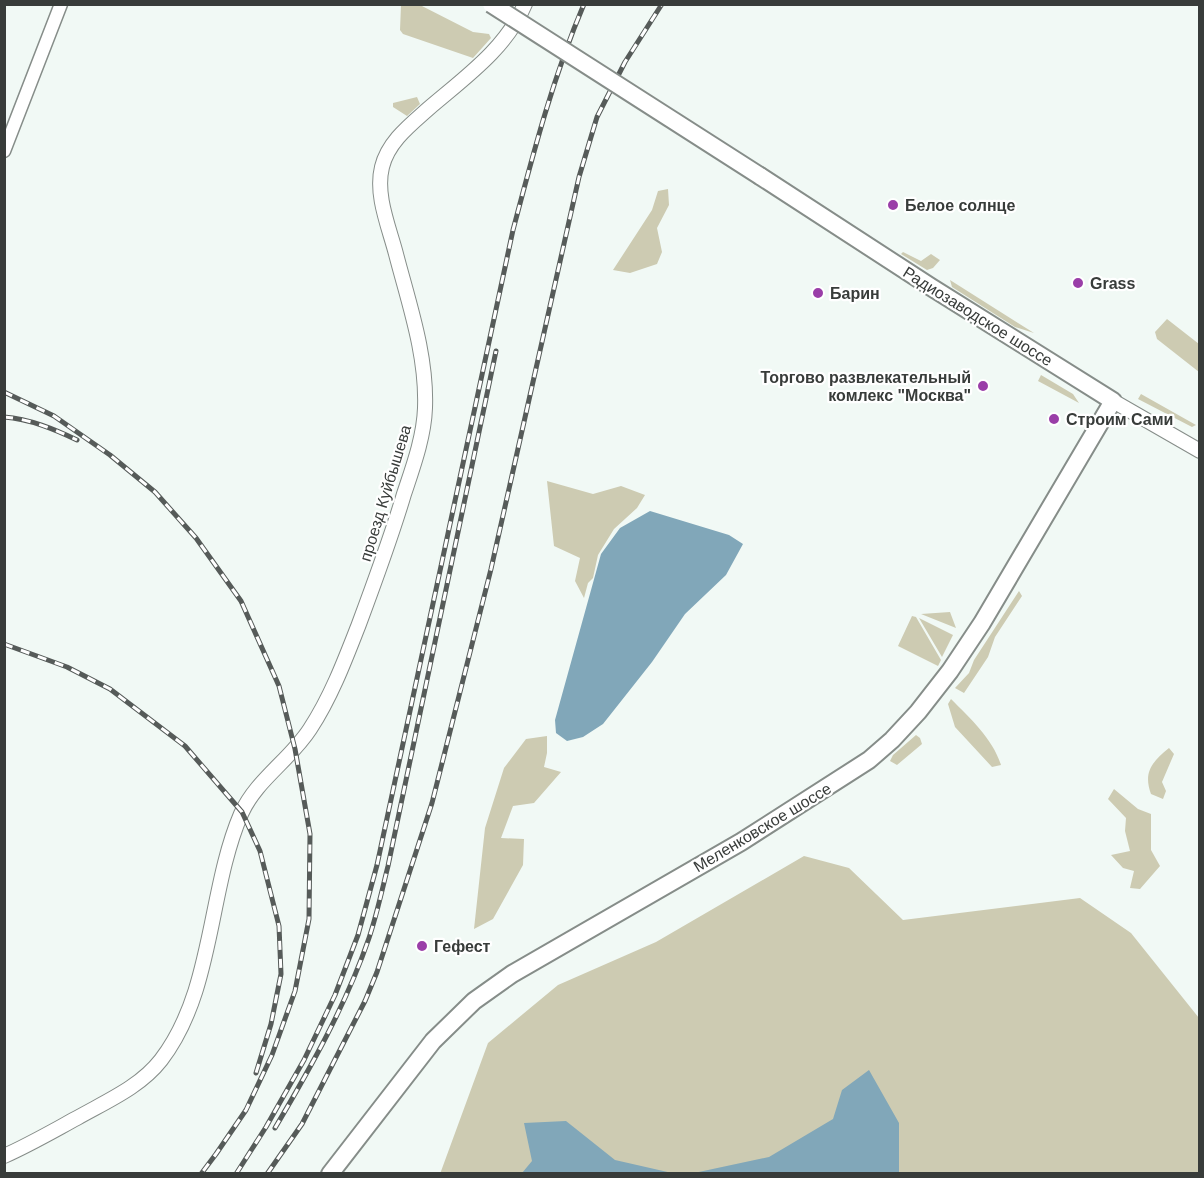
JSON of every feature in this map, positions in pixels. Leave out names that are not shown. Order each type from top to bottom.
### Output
[{"type":"main road","name":"Радиозаводское шоссе","points":[[491,4],[931,287],[1113,401]]},
{"type":"main road","name":"Меленковское шоссе","points":[[330,1173],[432,1041],[474,1001],[512,974],[750,836],[870,760],[892,740],[918,712],[950,671],[982,622],[1113,401]]},
{"type":"street","points":[[4,151],[61,4]]},
{"type":"street","name":"проезд Куйбышева","points":[[4,1156],[122,1093],[152,1071],[174,1042],[185,1019],[211,931],[230,843],[242,812],[261,784],[302,740],[326,702],[392,536],[418,451],[425,411],[424,377],[418,337],[382,200],[381,170],[385,157],[393,143],[408,126],[491,54],[508,34],[524,8]]},
{"type":"street","name":"Радиозаводское шоссе","points":[[1113,401],[1200,451]]},
{"type":"shaded area","points":[[401,5],[420,5],[473,32],[489,34],[491,38],[473,58],[403,34],[400,30]]},
{"type":"shaded area","points":[[417,97],[420,104],[407,116],[393,107],[393,103]]},
{"type":"shaded area","points":[[668,189],[669,205],[657,228],[662,252],[657,264],[630,273],[613,270],[652,210],[658,191]]},
{"type":"shaded area","points":[[903,252],[921,261],[931,254],[940,260],[933,268],[927,270],[901,254]]},
{"type":"shaded area","points":[[950,280],[1034,333],[1015,327],[952,287]]},
{"type":"shaded area","points":[[1167,319],[1199,344],[1199,372],[1157,339],[1155,332]]},
{"type":"shaded area","points":[[1041,375],[1073,394],[1079,403],[1038,381]]},
{"type":"shaded area","points":[[1141,394],[1196,425],[1192,427],[1138,399]]},
{"type":"shaded area","points":[[547,481],[593,494],[621,486],[645,495],[637,508],[614,529],[598,555],[593,578],[588,583],[584,598],[575,581],[580,558],[554,546]]},
{"type":"shaded area","points":[[1019,591],[1022,596],[995,637],[988,657],[964,693],[955,688],[969,673],[974,660]]},
{"type":"shaded area","points":[[950,612],[956,628],[921,614]]},
{"type":"shaded area","points":[[912,616],[916,617],[941,660],[938,666],[898,646]]},
{"type":"shaded area","points":[[919,618],[953,635],[942,657]]},
{"type":"shaded area","points":[[951,699],[987,738],[1001,765],[992,767],[955,727],[948,704]]},
{"type":"shaded area","points":[[916,735],[922,744],[897,765],[890,761],[893,755]]},
{"type":"shaded area","points":[[547,736],[544,767],[561,772],[534,803],[513,806],[501,838],[524,839],[523,865],[493,919],[474,929],[485,828],[504,768],[526,739]]},
{"type":"shaded area","points":[[1169,748],[1174,754],[1162,782],[1166,791],[1163,799],[1151,794],[1148,780],[1154,763]]},
{"type":"shaded area","points":[[1114,789],[1138,809],[1151,814],[1151,850],[1160,866],[1140,889],[1130,888],[1134,871],[1123,868],[1111,855],[1130,851],[1125,831],[1126,818],[1108,799]]},
{"type":"shaded area","points":[[804,856],[849,868],[903,920],[1080,898],[1131,933],[1199,1018],[1199,1173],[440,1174],[488,1043],[558,985],[656,942]]},
{"type":"water","points":[[650,511],[729,535],[743,544],[726,575],[685,614],[652,662],[603,724],[583,737],[567,741],[556,733],[555,720],[601,554],[620,528]]},
{"type":"water","points":[[869,1070],[899,1123],[899,1173],[694,1173],[769,1157],[833,1119],[842,1090]]},
{"type":"water","points":[[566,1121],[615,1160],[672,1173],[522,1173],[532,1161],[524,1123]]},
{"type":"railway","points":[[236,1174],[304,1060],[335,995],[358,935],[377,865],[513,230],[553,88],[584,4]]},
{"type":"railway","points":[[267,1174],[302,1124],[365,1001],[377,972],[432,803],[491,569],[579,177],[597,117],[625,62],[662,4]]},
{"type":"railway","points":[[275,1128],[339,1011],[369,938],[388,866],[496,351]]},
{"type":"railway","points":[[4,392],[54,416],[110,455],[155,492],[196,538],[241,601],[279,686],[295,749],[310,834],[309,919],[295,991],[272,1055],[246,1110],[201,1174]]},
{"type":"railway","points":[[4,417],[42,425],[77,440]]},
{"type":"railway","points":[[4,644],[67,667],[110,689],[185,746],[242,812],[260,851],[279,926],[281,974],[271,1024],[256,1073]]},
{"type":"place","name":"Белое солнце","points":[[893,205]]},
{"type":"place","name":"Grass","points":[[1078,283]]},
{"type":"place","name":"Барин","points":[[818,293]]},
{"type":"place","name":"Торгово развлекательный комлекс \"Москва\"","points":[[983,386]]},
{"type":"place","name":"Строим Сами","points":[[1054,419]]},
{"type":"place","name":"Гефест","points":[[422,946]]}]
